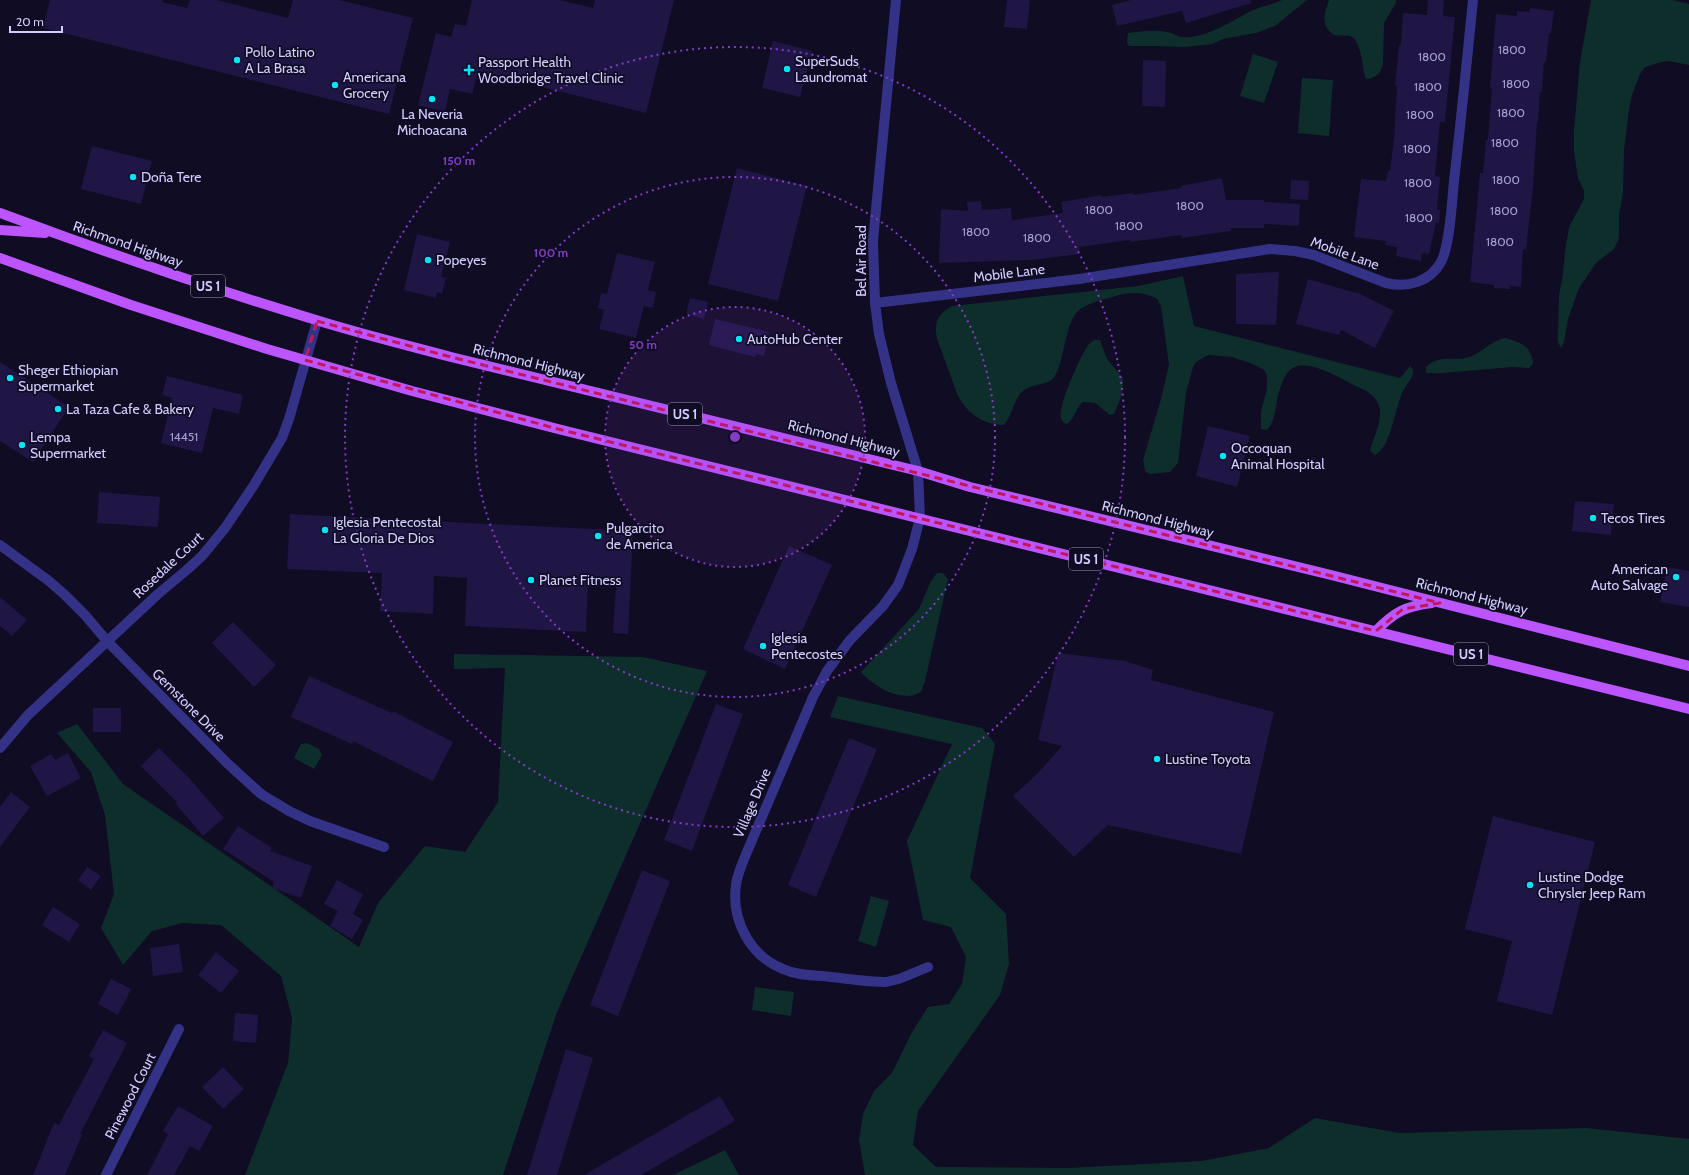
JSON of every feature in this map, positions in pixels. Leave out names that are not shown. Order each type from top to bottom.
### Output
[{"type":"main road","name":"Richmond Highway","points":[[0,213],[176,276],[317,321],[459,359],[918,471],[970,487],[1689,666]]},
{"type":"main road","points":[[0,230],[57,234]]},
{"type":"main road","name":"US 1","points":[[0,258],[150,312],[305,360],[412,391],[558,429],[1689,709]]},
{"type":"main road","points":[[1376,631],[1389,618],[1403,609],[1440,603]]},
{"type":"street","name":"Bel Air Road","points":[[896,0],[873,241],[873,271],[875,303],[881,342],[891,383],[918,471],[920,518]]},
{"type":"street","name":"Mobile Lane","points":[[875,303],[1079,279],[1270,249],[1295,251],[1314,256],[1386,283],[1397,285],[1411,284],[1421,281],[1432,273],[1441,262],[1445,252],[1452,200],[1473,0]]},
{"type":"street","name":"Rosedale Court","points":[[0,748],[28,715],[107,641],[189,568],[226,528],[282,438],[289,419],[317,321]]},
{"type":"street","name":"Village Drive","points":[[920,518],[912,549],[898,585],[883,606],[850,640],[827,671],[813,697],[744,859],[736,885],[736,901],[739,920],[744,935],[763,958],[784,970],[801,974],[886,982],[899,979],[928,967]]},
{"type":"street","name":"Gemstone Drive","points":[[0,544],[49,580],[85,615],[107,641],[227,762],[261,794],[288,811],[384,847]]},
{"type":"street","name":"Pinewood Court","points":[[106,1175],[179,1029]]},
{"type":"highlighted area","points":[[317,321],[451,357],[1440,603],[1403,609],[1376,631],[558,429],[305,360]]},
{"type":"green space","points":[[1282,0],[1307,0],[1275,26],[1256,33],[1223,39],[1212,44],[1185,47],[1129,46],[1127,42],[1128,33],[1144,31],[1172,33],[1179,37],[1200,35],[1218,28],[1255,9]]},
{"type":"green space","points":[[1329,0],[1396,0],[1396,3],[1384,23],[1383,62],[1380,72],[1376,76],[1366,79],[1361,55],[1354,39],[1350,36],[1334,35],[1327,27],[1324,19]]},
{"type":"green space","points":[[1591,0],[1673,0],[1689,4],[1689,65],[1669,61],[1661,62],[1645,67],[1640,74],[1632,95],[1629,110],[1624,150],[1623,192],[1619,216],[1619,238],[1614,249],[1596,263],[1579,288],[1568,319],[1564,342],[1561,348],[1558,342],[1559,295],[1563,275],[1565,251],[1569,227],[1584,199],[1584,191],[1578,178],[1574,152],[1574,131],[1580,62]]},
{"type":"green space","points":[[1253,54],[1278,62],[1264,103],[1240,96]]},
{"type":"green space","points":[[1302,78],[1333,80],[1329,136],[1298,133]]},
{"type":"green space","points":[[1183,276],[1194,326],[1400,378],[1410,366],[1413,370],[1412,376],[1400,398],[1389,436],[1380,451],[1375,455],[1370,451],[1380,418],[1380,410],[1378,403],[1365,390],[1315,367],[1295,367],[1286,374],[1283,380],[1278,395],[1274,418],[1270,426],[1267,430],[1261,429],[1261,411],[1267,389],[1267,376],[1264,370],[1253,364],[1232,357],[1208,355],[1196,362],[1193,367],[1186,393],[1178,463],[1170,472],[1150,474],[1145,471],[1143,460],[1161,399],[1169,365],[1161,306],[1157,299],[1142,293],[1116,296],[1092,303],[1079,310],[1071,323],[1055,376],[1045,383],[1027,388],[1023,391],[1017,399],[1004,425],[983,421],[967,408],[958,396],[936,333],[936,323],[940,316],[952,306],[1138,286]]},
{"type":"green space","points":[[1505,338],[1516,341],[1528,349],[1533,364],[1529,368],[1512,367],[1426,373],[1426,367],[1437,360],[1466,358],[1472,356],[1492,343]]},
{"type":"green space","points":[[1100,340],[1107,359],[1123,378],[1122,395],[1114,414],[1110,415],[1095,403],[1083,402],[1078,407],[1070,422],[1067,424],[1064,423],[1061,418],[1061,412],[1066,392],[1086,348],[1092,341]]},
{"type":"green space","points":[[937,573],[943,573],[948,579],[925,681],[921,692],[914,695],[902,696],[882,689],[865,677],[861,672],[919,609],[931,581]]},
{"type":"green space","points":[[454,654],[643,657],[707,671],[557,1012],[503,1175],[245,1175],[288,1063],[292,1018],[281,976],[221,925],[182,923],[152,931],[123,965],[101,928],[114,894],[105,815],[91,772],[57,733],[77,724],[123,784],[359,947],[378,903],[425,846],[465,852],[498,802],[505,668],[454,669]]},
{"type":"green space","points":[[838,696],[982,728],[995,744],[970,878],[1006,914],[1009,964],[1000,995],[918,1111],[913,1145],[936,1167],[1068,1168],[1202,1161],[1269,1148],[1315,1118],[1399,1133],[1587,1128],[1689,1139],[1689,1175],[865,1175],[859,1140],[863,1114],[874,1091],[892,1073],[911,1034],[928,1007],[949,1004],[962,984],[966,957],[951,927],[923,920],[907,841],[952,744],[830,717]]},
{"type":"green space","points":[[307,743],[319,749],[322,755],[314,769],[294,758],[301,744]]},
{"type":"green space","points":[[871,896],[889,901],[876,947],[858,941]]},
{"type":"green space","points":[[755,987],[794,992],[791,1016],[752,1010]]},
{"type":"green space","points":[[725,1150],[739,1175],[673,1175]]},
{"type":"building","points":[[50,0],[162,0],[162,2],[187,8],[190,0],[217,0],[288,18],[293,0],[339,0],[413,18],[389,114],[43,28]]},
{"type":"building","points":[[472,0],[560,0],[593,8],[595,0],[674,0],[646,113],[478,71],[472,94],[450,89],[445,112],[418,105],[436,33],[451,37],[455,24],[466,26]]},
{"type":"building","points":[[1007,0],[1030,0],[1027,29],[1004,27]]},
{"type":"building","points":[[1131,0],[1250,0],[1251,3],[1186,23],[1182,11],[1117,26],[1112,5]]},
{"type":"building","points":[[1428,0],[1444,0],[1443,16],[1455,17],[1445,122],[1440,122],[1435,176],[1440,177],[1437,210],[1440,210],[1439,223],[1436,223],[1429,254],[1422,253],[1421,261],[1396,256],[1397,247],[1385,245],[1386,241],[1354,237],[1361,179],[1386,181],[1388,171],[1390,171],[1394,139],[1397,86],[1395,86],[1399,45],[1401,45],[1403,13],[1427,15]]},
{"type":"building","points":[[1530,8],[1554,11],[1551,33],[1549,33],[1546,62],[1544,62],[1542,92],[1540,92],[1533,187],[1526,250],[1523,249],[1521,287],[1510,286],[1510,289],[1494,288],[1494,285],[1470,282],[1480,173],[1483,173],[1486,140],[1488,140],[1492,88],[1490,88],[1496,14],[1517,16],[1517,11],[1529,12]]},
{"type":"building","name":"SuperSuds Laundromat","points":[[773,41],[812,51],[800,97],[762,88]]},
{"type":"building","points":[[1143,60],[1166,61],[1165,107],[1142,106]]},
{"type":"building","points":[[92,146],[152,161],[141,204],[81,189]]},
{"type":"building","points":[[737,168],[807,186],[778,301],[708,284]]},
{"type":"building","points":[[1222,178],[1226,200],[1264,200],[1264,202],[1300,204],[1299,226],[1264,224],[1264,228],[1231,228],[1231,231],[1182,238],[1181,235],[1130,242],[1130,240],[1079,247],[1080,254],[1032,260],[939,263],[941,209],[968,211],[967,202],[981,201],[982,210],[1011,208],[1012,220],[1063,213],[1061,202],[1102,195],[1102,197],[1133,193],[1133,195],[1181,188],[1181,186]]},
{"type":"building","points":[[1291,180],[1309,181],[1308,200],[1290,199]]},
{"type":"building","name":"Popeyes","points":[[417,234],[450,242],[441,277],[446,278],[442,294],[437,292],[436,298],[404,290]]},
{"type":"building","points":[[617,253],[655,262],[648,290],[656,292],[653,308],[644,306],[636,338],[599,329],[604,310],[598,308],[601,293],[607,294]]},
{"type":"building","points":[[1279,272],[1276,325],[1236,324],[1236,274]]},
{"type":"building","points":[[1308,279],[1356,292],[1394,311],[1375,348],[1341,330],[1339,335],[1296,324]]},
{"type":"building","points":[[690,298],[708,302],[704,319],[686,314]]},
{"type":"building","name":"AutoHub Center","points":[[715,319],[769,332],[764,356],[756,354],[755,357],[709,345]]},
{"type":"building","points":[[0,362],[69,407],[33,462],[0,441]]},
{"type":"building","points":[[167,376],[243,395],[239,414],[213,408],[202,453],[161,443],[172,398],[162,395]]},
{"type":"building","name":"Occoquan Animal Hospital","points":[[1208,426],[1250,436],[1237,487],[1196,476]]},
{"type":"building","points":[[99,492],[160,497],[158,527],[97,523]]},
{"type":"building","name":"Tecos Tires","points":[[1575,501],[1614,504],[1611,535],[1572,531]]},
{"type":"building","points":[[290,514],[633,531],[628,634],[613,633],[616,586],[588,584],[586,632],[465,626],[467,578],[434,576],[433,614],[380,611],[382,573],[287,569]]},
{"type":"building","points":[[789,546],[832,565],[785,669],[743,649]]},
{"type":"building","name":"American Auto Salvage","points":[[1667,567],[1689,571],[1689,607],[1660,602]]},
{"type":"building","points":[[0,597],[27,620],[12,636],[0,626]]},
{"type":"building","points":[[233,622],[276,665],[254,687],[212,643]]},
{"type":"building","name":"Lustine Toyota","points":[[1058,653],[1125,661],[1153,670],[1151,680],[1274,712],[1241,854],[1108,825],[1074,857],[1013,796],[1039,772],[1062,746],[1038,740]]},
{"type":"building","points":[[309,676],[392,713],[393,711],[453,742],[433,781],[353,741],[352,744],[291,717]]},
{"type":"building","points":[[716,704],[743,714],[692,851],[664,840]]},
{"type":"building","points":[[93,708],[121,708],[121,732],[93,732]]},
{"type":"building","points":[[849,738],[877,749],[816,897],[788,885]]},
{"type":"building","points":[[159,748],[189,778],[224,818],[203,836],[175,803],[177,802],[141,766]]},
{"type":"building","points":[[68,753],[81,778],[47,796],[30,766],[51,754],[55,760]]},
{"type":"building","points":[[11,792],[30,807],[0,847],[0,807]]},
{"type":"building","name":"Lustine Dodge Chrysler Jeep Ram","points":[[1493,816],[1595,842],[1552,1015],[1497,1001],[1512,941],[1465,929]]},
{"type":"building","points":[[238,826],[272,848],[270,851],[312,866],[301,898],[272,888],[274,882],[223,849]]},
{"type":"building","points":[[87,867],[101,876],[91,890],[78,880]]},
{"type":"building","points":[[642,870],[670,881],[618,1016],[590,1005]]},
{"type":"building","points":[[337,880],[363,894],[353,914],[363,920],[352,939],[330,926],[338,911],[324,904]]},
{"type":"building","points":[[53,907],[80,924],[69,942],[42,925]]},
{"type":"building","points":[[179,944],[183,972],[153,976],[150,948]]},
{"type":"building","points":[[216,952],[239,971],[221,993],[198,975]]},
{"type":"building","points":[[111,979],[131,989],[118,1015],[98,1004]]},
{"type":"building","points":[[235,1013],[258,1015],[256,1043],[233,1041]]},
{"type":"building","points":[[103,1030],[127,1043],[80,1134],[82,1135],[65,1175],[33,1175],[54,1123],[59,1125],[94,1059],[89,1056]]},
{"type":"building","points":[[566,1049],[593,1058],[557,1175],[527,1175]]},
{"type":"building","points":[[223,1067],[244,1089],[223,1109],[202,1087]]},
{"type":"building","points":[[720,1096],[735,1121],[641,1175],[584,1175]]},
{"type":"building","points":[[178,1106],[213,1126],[199,1151],[190,1146],[174,1175],[147,1175],[168,1134],[163,1131]]},
{"type":"place","name":"Pollo Latino A La Brasa","points":[[237,60]]},
{"type":"place","name":"SuperSuds Laundromat","points":[[787,69]]},
{"type":"place","name":"Passport Health Woodbridge Travel Clinic","points":[[469,70]]},
{"type":"place","name":"Americana Grocery","points":[[335,85]]},
{"type":"place","name":"La Neveria Michoacana","points":[[432,99]]},
{"type":"place","name":"Doña Tere","points":[[133,177]]},
{"type":"place","name":"Popeyes","points":[[428,260]]},
{"type":"place","name":"AutoHub Center","points":[[739,339]]},
{"type":"place","name":"Sheger Ethiopian Supermarket","points":[[10,378]]},
{"type":"place","name":"La Taza Cafe & Bakery","points":[[58,409]]},
{"type":"place","name":"Lempa Supermarket","points":[[22,445]]},
{"type":"place","name":"Occoquan Animal Hospital","points":[[1223,456]]},
{"type":"place","name":"Tecos Tires","points":[[1593,518]]},
{"type":"place","name":"Iglesia Pentecostal La Gloria De Dios","points":[[325,530]]},
{"type":"place","name":"Pulgarcito de America","points":[[598,536]]},
{"type":"place","name":"American Auto Salvage","points":[[1676,577]]},
{"type":"place","name":"Planet Fitness","points":[[531,580]]},
{"type":"place","name":"Iglesia Pentecostes","points":[[763,646]]},
{"type":"place","name":"Lustine Toyota","points":[[1157,759]]},
{"type":"place","name":"Lustine Dodge Chrysler Jeep Ram","points":[[1530,885]]}]
